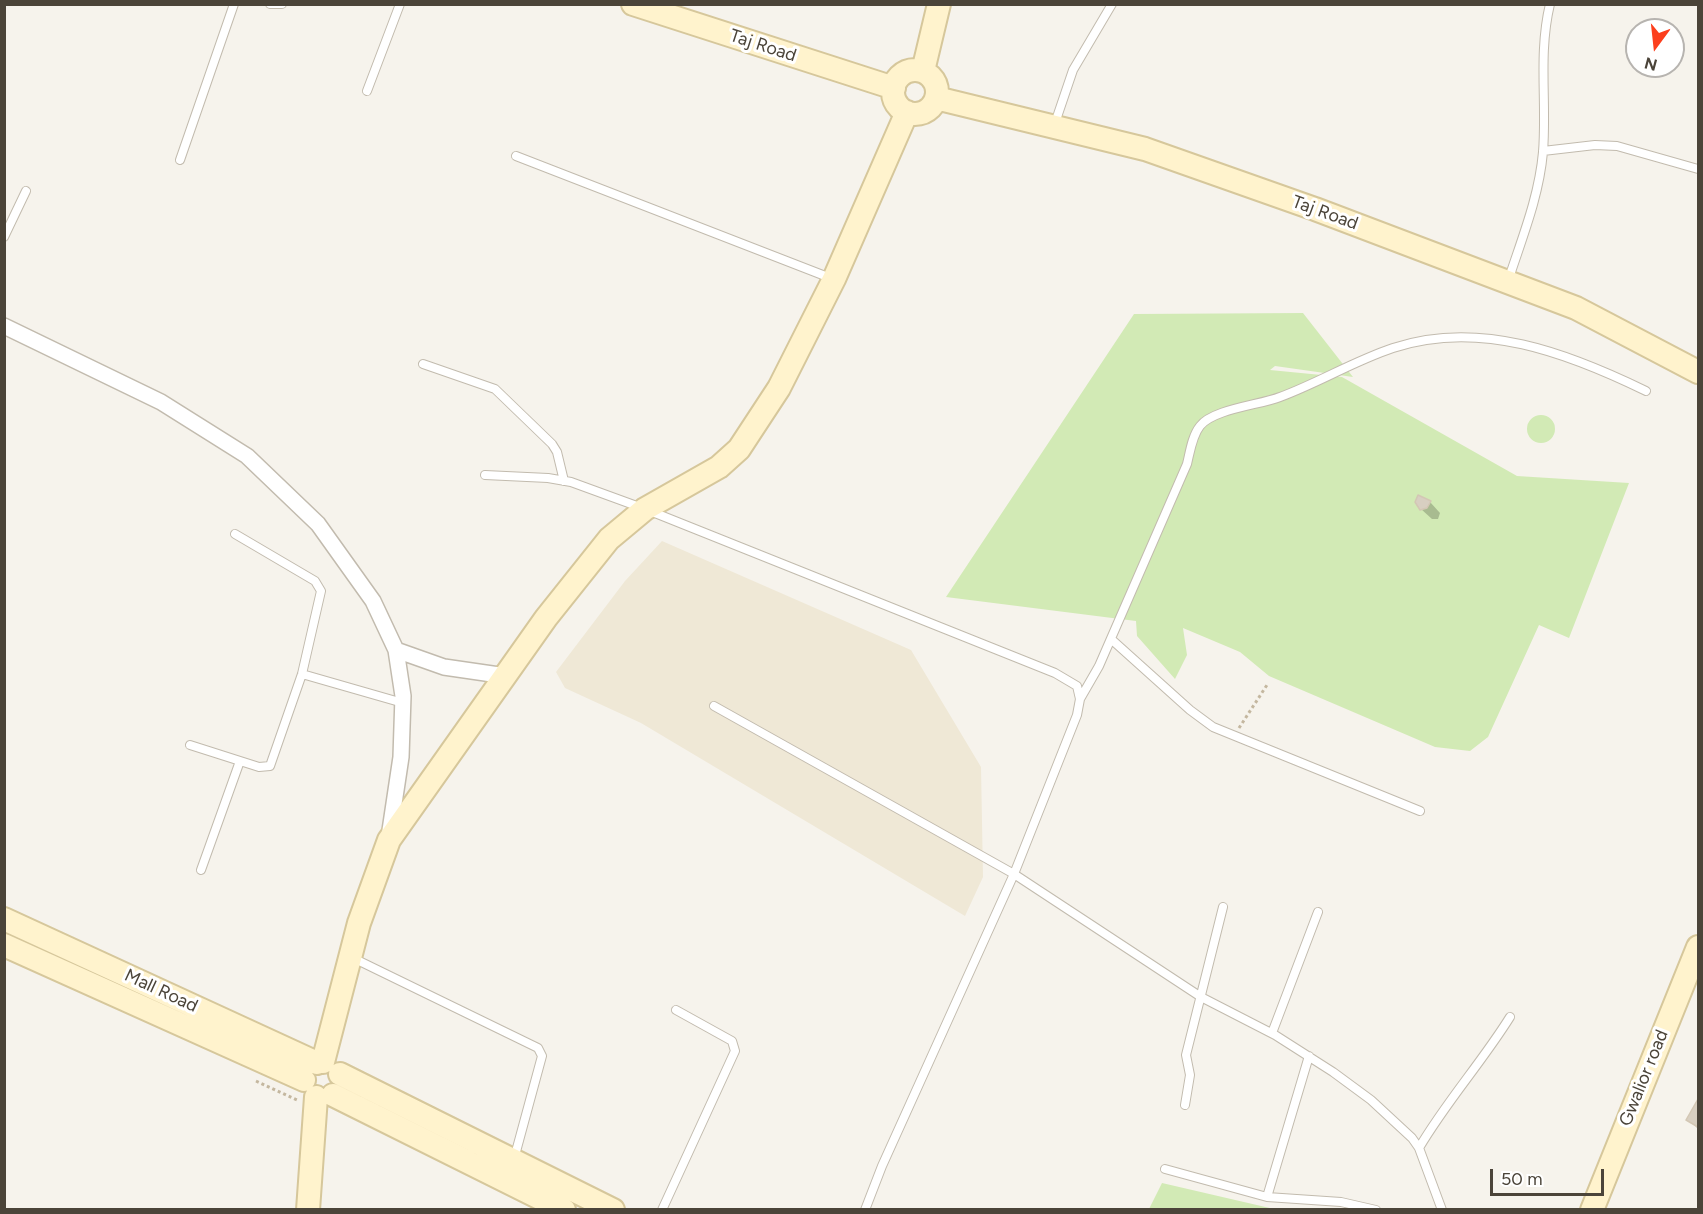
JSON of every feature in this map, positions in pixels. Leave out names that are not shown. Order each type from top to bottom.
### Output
[{"type":"main road","name":"Taj Road","points":[[633,4],[894,88]]},
{"type":"main road","points":[[923,71],[939,4]]},
{"type":"main road","points":[[923,71],[933,79],[936,98],[927,110],[907,112],[898,105],[894,88],[904,73],[923,71]]},
{"type":"main road","name":"Taj Road","points":[[936,98],[1144,149],[1315,209],[1576,308],[1698,372]]},
{"type":"main road","points":[[308,1209],[321,1083],[358,923],[388,840],[546,618],[609,539],[645,509],[719,467],[739,449],[779,388],[834,279],[907,112]]},
{"type":"main road","name":"Mall Road","points":[[4,918],[564,1209]]},
{"type":"main road","name":"Mall Road","points":[[4,945],[321,1083],[514,1160],[613,1209]]},
{"type":"main road","name":"Gwalior road","points":[[1592,1209],[1698,947]]},
{"type":"street","points":[[4,326],[161,402],[247,456],[318,524],[373,601],[396,650],[403,703],[401,757],[388,840]]},
{"type":"street","points":[[396,650],[444,667],[506,676]]},
{"type":"lane","points":[[180,160],[234,4]]},
{"type":"lane","points":[[270,4],[282,4]]},
{"type":"lane","points":[[367,91],[400,4]]},
{"type":"lane","points":[[1054,127],[1073,70],[1112,4]]},
{"type":"lane","points":[[1508,282],[1535,199],[1543,151],[1543,44],[1551,4]]},
{"type":"lane","points":[[1543,151],[1595,145],[1617,146],[1698,169]]},
{"type":"lane","points":[[516,156],[834,279]]},
{"type":"lane","points":[[4,237],[26,191]]},
{"type":"lane","points":[[866,1209],[882,1166],[1014,874],[1077,715],[1080,699],[1112,639],[1187,464],[1199,427],[1212,417],[1280,398],[1393,348],[1418,342],[1454,338],[1504,340],[1563,354],[1646,391]]},
{"type":"lane","points":[[423,364],[495,389],[552,444],[557,452],[564,481]]},
{"type":"lane","points":[[485,475],[564,481],[645,509],[1055,673],[1075,684],[1080,699]]},
{"type":"lane","points":[[190,744],[265,769],[270,766],[302,674],[321,591],[315,581],[235,534]]},
{"type":"lane","points":[[1112,639],[1190,710],[1232,737],[1420,811]]},
{"type":"lane","points":[[302,674],[403,703]]},
{"type":"lane","points":[[714,706],[1014,874],[1201,997],[1272,1033],[1309,1056],[1371,1100],[1419,1148],[1442,1209]]},
{"type":"lane","points":[[201,870],[240,761]]},
{"type":"lane","points":[[1185,1106],[1190,1075],[1186,1055],[1223,907]]},
{"type":"lane","points":[[1272,1033],[1318,912]]},
{"type":"lane","points":[[350,957],[538,1048],[542,1056],[514,1160]]},
{"type":"lane","points":[[662,1209],[735,1051],[732,1041],[676,1010]]},
{"type":"lane","points":[[1419,1148],[1435,1121],[1489,1050],[1510,1017]]},
{"type":"lane","points":[[1267,1197],[1309,1056]]},
{"type":"lane","points":[[1165,1169],[1267,1197],[1341,1202],[1377,1209]]},
{"type":"path","points":[[1232,737],[1267,685]]},
{"type":"path","points":[[251,1078],[321,1083]]},
{"type":"shaded area","points":[[662,541],[911,650],[981,767],[983,877],[965,916],[641,723],[565,688],[556,672],[625,581]]},
{"type":"green space","points":[[1303,313],[1353,377],[1275,366],[1270,370],[1342,377],[1517,476],[1629,483],[1569,638],[1539,625],[1488,737],[1470,751],[1435,747],[1269,676],[1240,652],[1183,628],[1187,655],[1175,679],[1137,636],[1136,621],[946,597],[1134,314]]},
{"type":"green space","points":[[1541,415],[1551,419],[1555,429],[1551,439],[1541,443],[1531,439],[1527,429],[1531,419]]},
{"type":"green space","points":[[1162,1183],[1274,1209],[1149,1209]]},
{"type":"building","points":[[1418,495],[1431,501],[1427,508],[1420,510],[1415,502]]},
{"type":"building","points":[[1698,1099],[1698,1127],[1686,1120]]}]
